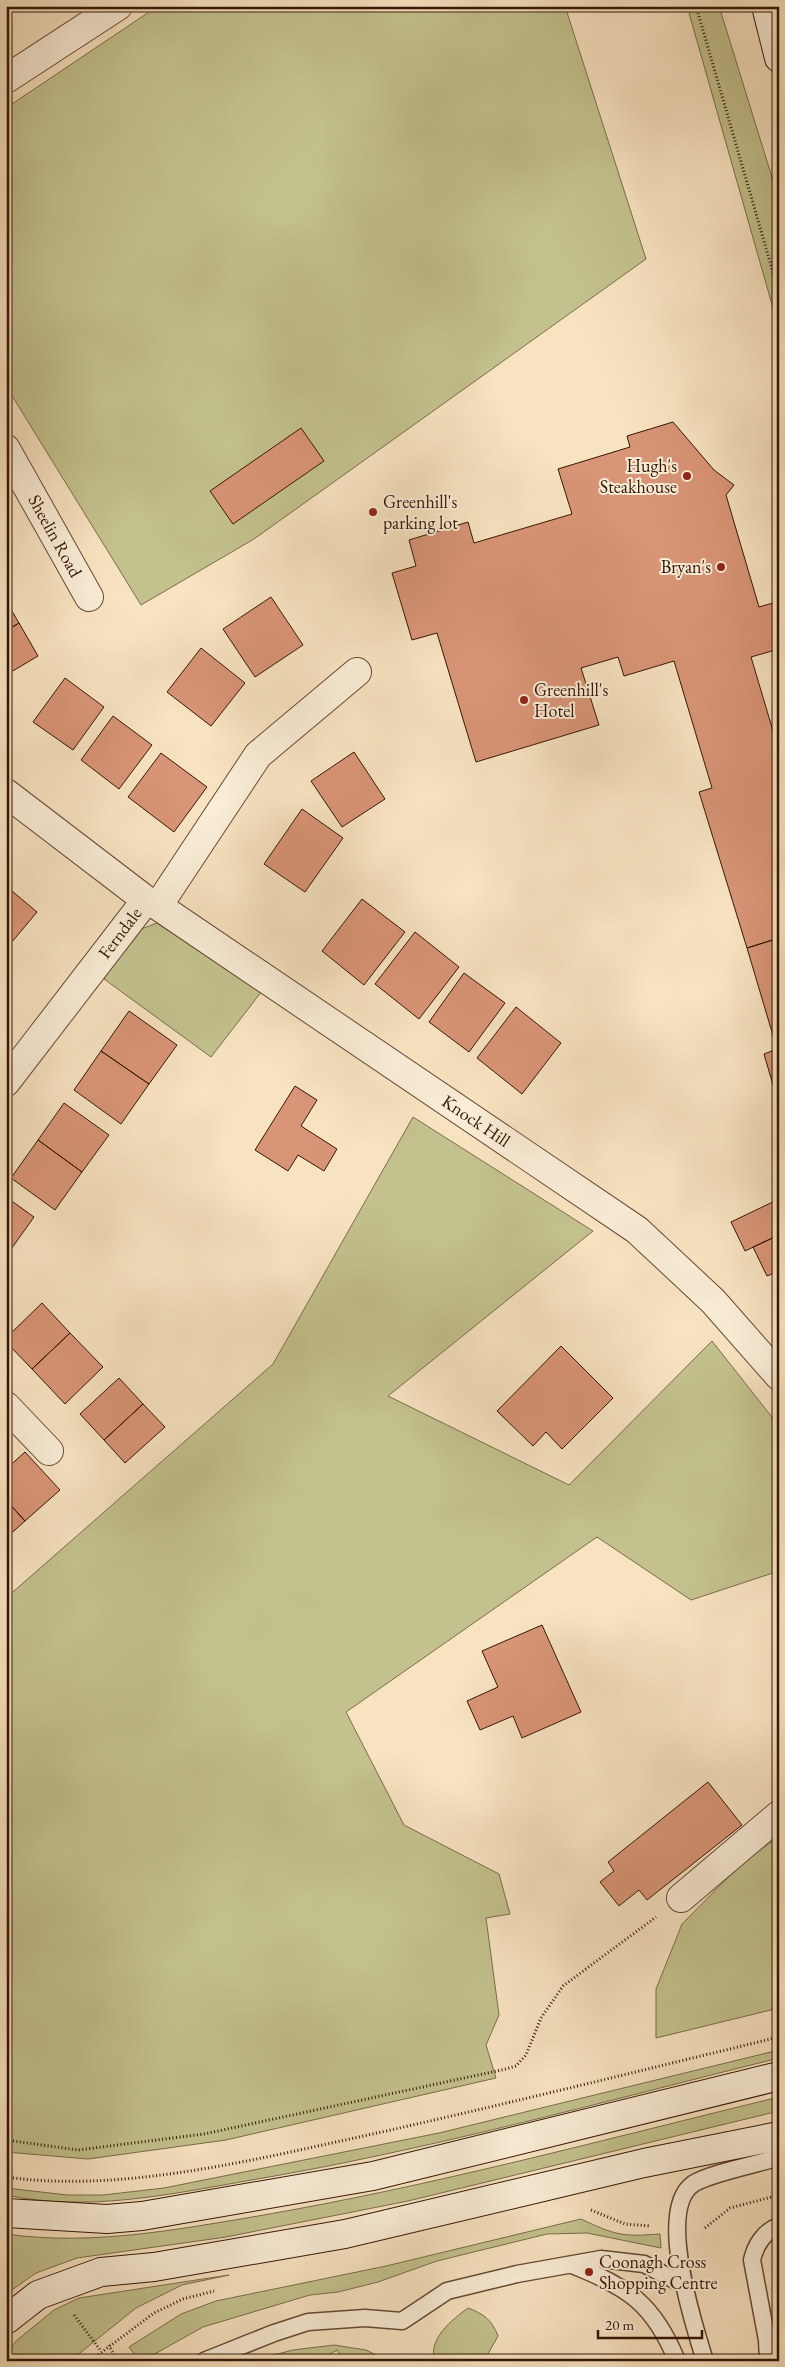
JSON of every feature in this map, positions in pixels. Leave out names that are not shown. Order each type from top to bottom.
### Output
[{"type":"street","points":[[6,79],[118,6]]},
{"type":"street","points":[[766,6],[779,58]]},
{"type":"street","name":"Sheelin Road","points":[[6,448],[88,597]]},
{"type":"street","name":"Ferndale","points":[[6,1082],[152,903],[258,755],[358,672]]},
{"type":"street","name":"Ferndale","points":[[6,793],[152,903]]},
{"type":"street","name":"Knock Hill","points":[[152,903],[637,1230],[713,1301],[777,1370]]},
{"type":"street","points":[[6,1406],[48,1452]]},
{"type":"street","points":[[681,1898],[779,1815]]},
{"type":"street","points":[[6,2212],[107,2219],[142,2216],[373,2176],[779,2076]]},
{"type":"street","points":[[6,2320],[38,2295],[101,2272],[154,2267],[345,2234],[644,2164],[779,2136]]},
{"type":"lane","points":[[705,2361],[682,2284],[677,2221],[681,2199],[691,2185],[706,2178],[773,2159],[779,2155]]},
{"type":"lane","points":[[768,2361],[768,2340],[752,2260],[755,2248],[762,2239],[779,2226]]},
{"type":"lane","points":[[204,2361],[274,2333],[308,2322],[365,2318],[402,2321],[447,2291],[518,2274],[601,2260],[644,2264],[682,2284]]},
{"type":"lane","points":[[572,2265],[612,2282],[635,2297],[654,2316],[664,2330],[677,2361]]},
{"type":"path","points":[[696,6],[779,293]]},
{"type":"path","points":[[6,2140],[78,2150],[204,2134],[516,2066],[526,2056],[541,2018],[563,1986],[681,1898]]},
{"type":"path","points":[[6,2177],[26,2180],[102,2181],[260,2158],[488,2108],[779,2037]]},
{"type":"path","points":[[703,2230],[730,2208],[779,2195]]},
{"type":"path","points":[[72,2312],[101,2351]]},
{"type":"path","points":[[90,2361],[109,2345],[116,2361]]},
{"type":"shaded area","points":[[158,6],[565,6],[646,259],[254,539],[141,605],[6,386],[6,108]]},
{"type":"shaded area","points":[[687,6],[719,6],[779,200],[779,329]]},
{"type":"shaded area","points":[[157,923],[262,991],[211,1057],[104,979],[131,933]]},
{"type":"shaded area","points":[[413,1117],[593,1231],[388,1396],[569,1485],[712,1341],[779,1426],[779,1571],[691,1600],[597,1537],[346,1712],[404,1825],[499,1874],[510,1914],[486,1918],[499,2015],[486,2045],[496,2078],[226,2140],[88,2159],[6,2152],[6,1598],[273,1364]]},
{"type":"shaded area","points":[[779,1837],[779,2008],[656,2038],[656,1989],[682,1924],[746,1859]]},
{"type":"shaded area","points":[[779,2050],[779,2058],[513,2125],[313,2169],[126,2200],[66,2202],[6,2195],[6,2188],[67,2195],[103,2195],[164,2188],[439,2133]]},
{"type":"shaded area","points":[[779,2097],[779,2111],[408,2201],[226,2237],[77,2258],[36,2273],[6,2294],[6,2234],[69,2238],[132,2235],[258,2216],[389,2191]]},
{"type":"shaded area","points":[[581,2219],[602,2229],[619,2234],[660,2234],[661,2248],[587,2233],[547,2234],[437,2261],[378,2282],[338,2292],[310,2295],[203,2327],[142,2361],[139,2361],[129,2347],[181,2314],[216,2301],[386,2266]]},
{"type":"shaded area","points":[[229,2275],[182,2285],[136,2308],[70,2361],[6,2361],[6,2354],[16,2341],[54,2310],[79,2298]]},
{"type":"shaded area","points":[[468,2308],[487,2318],[498,2336],[484,2361],[435,2361],[435,2345],[438,2337],[455,2318]]},
{"type":"shaded area","points":[[334,2345],[366,2350],[388,2361],[344,2361],[337,2350],[319,2361],[251,2361],[293,2350]]},
{"type":"building","name":"Greenhill's Hotel","points":[[673,422],[714,470],[734,485],[726,495],[759,607],[773,603],[779,620],[779,649],[751,657],[779,751],[779,938],[747,948],[699,792],[712,788],[674,661],[624,676],[618,657],[581,668],[599,725],[476,762],[437,633],[412,640],[392,573],[416,566],[409,540],[468,522],[474,543],[572,514],[558,469],[630,447],[627,436]]},
{"type":"building","points":[[301,428],[324,461],[233,524],[210,491]]},
{"type":"building","points":[[271,597],[303,645],[255,677],[223,629]]},
{"type":"building","points":[[6,601],[19,623],[6,631]]},
{"type":"building","points":[[19,623],[38,656],[6,675],[6,631]]},
{"type":"building","points":[[201,648],[245,683],[211,726],[167,692]]},
{"type":"building","points":[[65,678],[104,707],[73,750],[33,722]]},
{"type":"building","points":[[113,716],[152,745],[119,789],[81,760]]},
{"type":"building","points":[[354,752],[385,799],[342,827],[311,781]]},
{"type":"building","points":[[161,753],[207,787],[174,832],[128,797]]},
{"type":"building","points":[[302,809],[343,838],[305,892],[264,864]]},
{"type":"building","points":[[6,886],[37,912],[6,949]]},
{"type":"building","points":[[362,899],[405,932],[364,985],[322,951]]},
{"type":"building","points":[[415,932],[459,967],[419,1019],[375,984]]},
{"type":"building","points":[[779,938],[779,1091],[775,1092],[764,1054],[777,1049],[747,948]]},
{"type":"building","points":[[464,973],[505,1003],[469,1052],[429,1022]]},
{"type":"building","points":[[516,1007],[561,1043],[522,1094],[477,1058]]},
{"type":"building","points":[[129,1011],[177,1045],[149,1084],[101,1051]]},
{"type":"building","points":[[101,1051],[149,1084],[121,1124],[74,1090]]},
{"type":"building","points":[[295,1086],[317,1100],[301,1126],[337,1149],[324,1171],[298,1155],[288,1171],[255,1150]]},
{"type":"building","points":[[64,1103],[109,1135],[82,1172],[38,1140]]},
{"type":"building","points":[[38,1140],[82,1172],[55,1210],[11,1178]]},
{"type":"building","points":[[6,1197],[34,1217],[9,1252],[6,1250]]},
{"type":"building","points":[[779,1199],[779,1235],[745,1251],[731,1222]]},
{"type":"building","points":[[779,1235],[779,1271],[767,1276],[753,1247]]},
{"type":"building","points":[[42,1303],[70,1333],[32,1369],[6,1342],[6,1338]]},
{"type":"building","points":[[70,1333],[103,1367],[65,1404],[32,1369]]},
{"type":"building","points":[[561,1346],[613,1398],[562,1449],[546,1432],[533,1446],[497,1411]]},
{"type":"building","points":[[119,1378],[143,1404],[104,1440],[80,1414]]},
{"type":"building","points":[[143,1404],[165,1427],[125,1463],[104,1440]]},
{"type":"building","points":[[25,1452],[60,1490],[25,1521],[6,1500],[6,1469]]},
{"type":"building","points":[[6,1500],[25,1521],[6,1538]]},
{"type":"building","points":[[542,1625],[581,1712],[522,1738],[513,1716],[480,1730],[467,1701],[498,1687],[482,1651]]},
{"type":"building","points":[[708,1782],[742,1825],[647,1900],[639,1890],[619,1906],[600,1882],[614,1871],[608,1862]]},
{"type":"place","name":"Hugh's Steakhouse","points":[[687,476]]},
{"type":"place","name":"Greenhill's parking lot","points":[[373,512]]},
{"type":"place","name":"Bryan's","points":[[721,567]]},
{"type":"place","name":"Greenhill's Hotel","points":[[524,700]]},
{"type":"place","name":"Coonagh Cross Shopping Centre","points":[[589,2272]]}]
